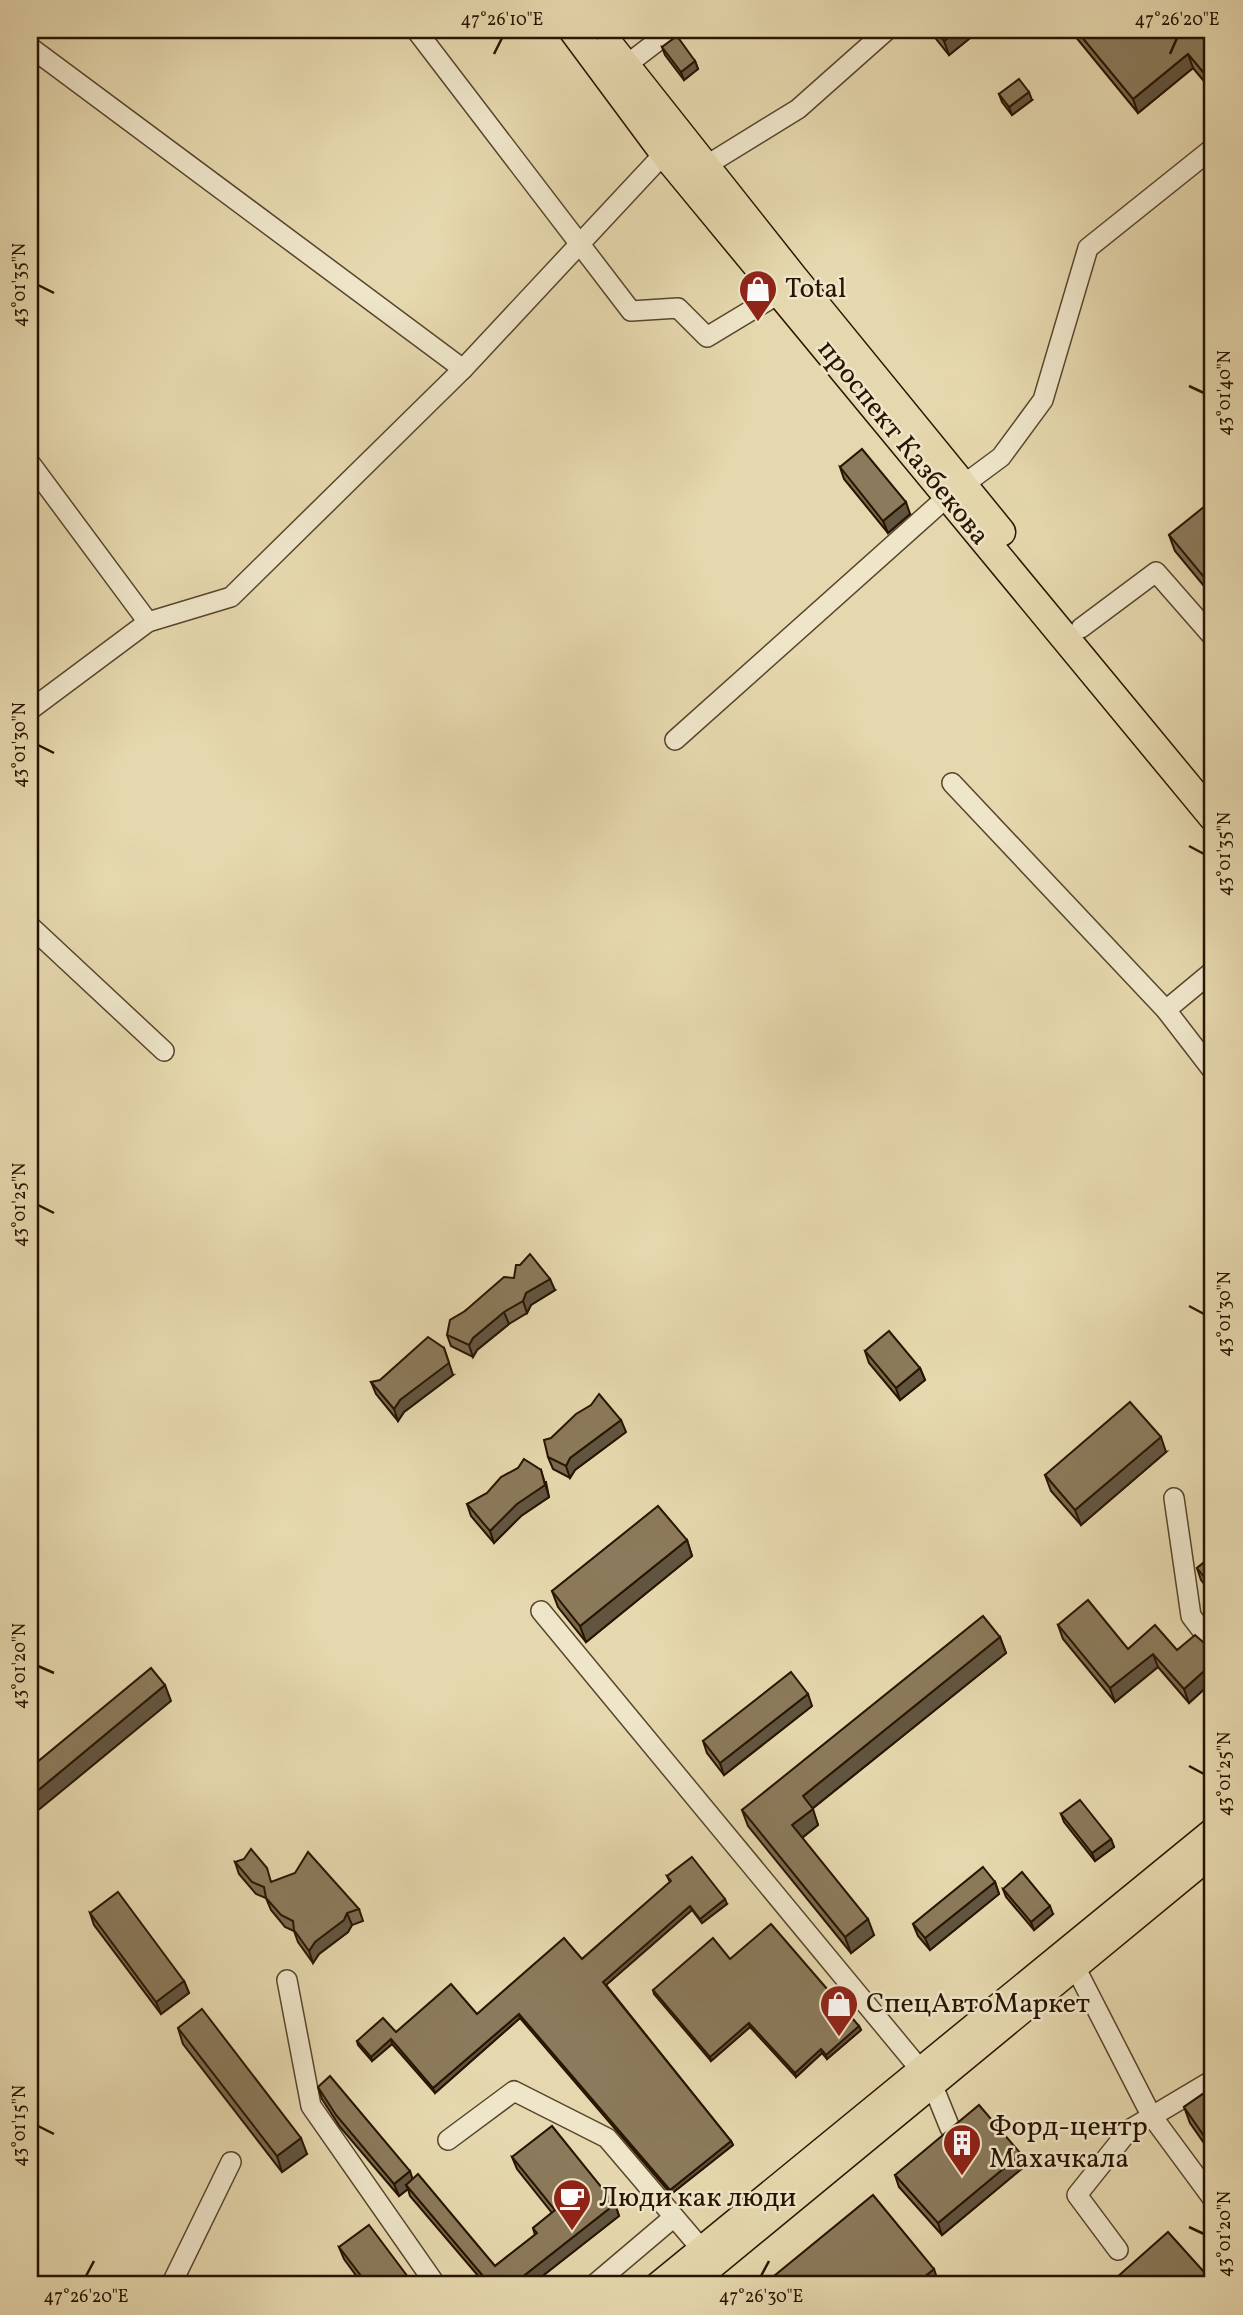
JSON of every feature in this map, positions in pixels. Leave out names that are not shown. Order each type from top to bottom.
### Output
[{"type":"highway","name":"проспект Казбекова","points":[[573,30],[672,144],[707,165],[955,491],[1213,817]]},
{"type":"highway","name":"проспект Казбекова","points":[[598,30],[625,66],[672,144],[780,293],[955,491],[1081,628],[1213,787]]},
{"type":"main road","points":[[657,2285],[683,2277],[708,2257],[1070,1957],[1213,1829]]},
{"type":"main road","points":[[1070,1957],[1213,1854]]},
{"type":"lane","points":[[416,30],[631,311],[678,308],[707,337],[780,293]]},
{"type":"lane","points":[[625,66],[672,30]]},
{"type":"lane","points":[[707,165],[798,109],[887,30]]},
{"type":"lane","points":[[30,47],[463,369]]},
{"type":"lane","points":[[30,710],[148,622],[230,597],[463,369],[672,144]]},
{"type":"lane","points":[[674,740],[955,491],[1001,457],[1043,400],[1088,248],[1213,148]]},
{"type":"lane","points":[[30,463],[148,622]]},
{"type":"lane","points":[[1081,628],[1156,572],[1213,637]]},
{"type":"lane","points":[[952,783],[1166,1010],[1213,1071]]},
{"type":"lane","points":[[30,926],[164,1051]]},
{"type":"lane","points":[[1166,1010],[1213,971]]},
{"type":"lane","points":[[1174,1498],[1191,1616],[1213,1645]]},
{"type":"lane","points":[[541,1611],[926,2077],[950,2128]]},
{"type":"lane","points":[[1070,1957],[1151,2115],[1213,2199]]},
{"type":"lane","points":[[287,1980],[311,2106],[436,2285]]},
{"type":"lane","points":[[1118,2250],[1077,2195],[1129,2130],[1213,2080]]},
{"type":"lane","points":[[448,2140],[514,2091],[607,2138],[708,2257]]},
{"type":"lane","points":[[171,2285],[231,2162]]},
{"type":"lane","points":[[594,2284],[674,2217]]},
{"type":"building","points":[[935,30],[958,30],[944,41]]},
{"type":"building","points":[[1076,30],[1213,30],[1213,74],[1208,78],[1188,54],[1133,99]]},
{"type":"building","points":[[677,36],[695,61],[681,72],[662,47]]},
{"type":"building","points":[[1019,79],[1029,92],[1009,107],[999,94]]},
{"type":"building","points":[[862,449],[906,502],[883,521],[840,467]]},
{"type":"building","points":[[1210,502],[1213,506],[1213,588],[1169,535]]},
{"type":"building","points":[[530,1254],[550,1279],[526,1293],[523,1301],[504,1312],[473,1338],[469,1345],[447,1335],[450,1320],[465,1311],[504,1277],[514,1278],[516,1265],[520,1265]]},
{"type":"building","points":[[889,1331],[920,1368],[896,1388],[865,1351]]},
{"type":"building","points":[[428,1337],[444,1348],[449,1363],[400,1400],[394,1409],[371,1382],[380,1380]]},
{"type":"building","points":[[599,1394],[621,1420],[570,1458],[566,1466],[548,1457],[544,1440],[551,1438],[576,1414],[591,1405]]},
{"type":"building","points":[[1130,1402],[1161,1437],[1075,1510],[1045,1475]]},
{"type":"building","points":[[524,1459],[541,1470],[545,1485],[517,1504],[490,1531],[467,1504],[487,1493],[501,1477],[518,1468]]},
{"type":"building","points":[[658,1506],[687,1540],[580,1626],[552,1591]]},
{"type":"building","points":[[1213,1555],[1213,1588],[1197,1568]]},
{"type":"building","points":[[1213,1599],[1213,1619],[1204,1606]]},
{"type":"building","points":[[1088,1600],[1128,1649],[1155,1625],[1177,1650],[1195,1635],[1203,1642],[1213,1641],[1213,1663],[1184,1689],[1153,1654],[1110,1688],[1058,1625]]},
{"type":"building","points":[[983,1616],[1000,1637],[803,1796],[813,1809],[792,1825],[868,1919],[845,1937],[742,1810]]},
{"type":"building","points":[[151,1668],[165,1685],[30,1797],[30,1768]]},
{"type":"building","points":[[791,1672],[808,1694],[720,1763],[703,1741]]},
{"type":"building","points":[[1080,1800],[1111,1839],[1092,1853],[1061,1814]]},
{"type":"building","points":[[251,1849],[267,1868],[271,1882],[295,1873],[308,1852],[359,1909],[347,1913],[344,1920],[315,1942],[309,1951],[294,1930],[293,1921],[281,1915],[266,1898],[264,1887],[252,1882],[235,1862],[244,1859]]},
{"type":"building","points":[[692,1857],[725,1899],[700,1919],[690,1906],[603,1982],[731,2141],[670,2190],[519,2014],[433,2088],[391,2039],[371,2057],[357,2041],[383,2018],[396,2032],[451,1984],[477,2014],[564,1938],[582,1959],[671,1881],[667,1876]]},
{"type":"building","points":[[983,1867],[995,1882],[925,1938],[913,1924]]},
{"type":"building","points":[[1022,1872],[1050,1906],[1031,1922],[1003,1889]]},
{"type":"building","points":[[118,1892],[184,1981],[156,2002],[90,1913]]},
{"type":"building","points":[[771,1924],[859,2026],[826,2055],[821,2049],[795,2073],[749,2023],[710,2057],[653,1990],[713,1938],[730,1959]]},
{"type":"building","points":[[202,2009],[301,2138],[277,2156],[178,2028]]},
{"type":"building","points":[[330,2076],[410,2171],[394,2184],[336,2115],[318,2087]]},
{"type":"building","points":[[1213,2087],[1213,2149],[1184,2107]]},
{"type":"building","name":"Форд-центр Махачкала","points":[[979,2105],[1021,2154],[938,2223],[895,2175]]},
{"type":"building","points":[[552,2126],[615,2204],[512,2285],[480,2285],[477,2281],[483,2276],[406,2185],[418,2174],[495,2266],[537,2233],[533,2228],[555,2210],[512,2157]]},
{"type":"building","points":[[873,2195],[934,2269],[914,2285],[763,2285]]},
{"type":"building","points":[[369,2225],[414,2285],[368,2285],[339,2247]]},
{"type":"building","points":[[1168,2232],[1213,2285],[1123,2285],[1116,2278]]},
{"type":"place","name":"Total","points":[[758,323]]},
{"type":"place","name":"СпецАвтоМаркет","points":[[839,2038]]},
{"type":"place","name":"Форд-центр Махачкала","points":[[962,2177]]},
{"type":"place","name":"Люди как люди","points":[[572,2232]]}]
